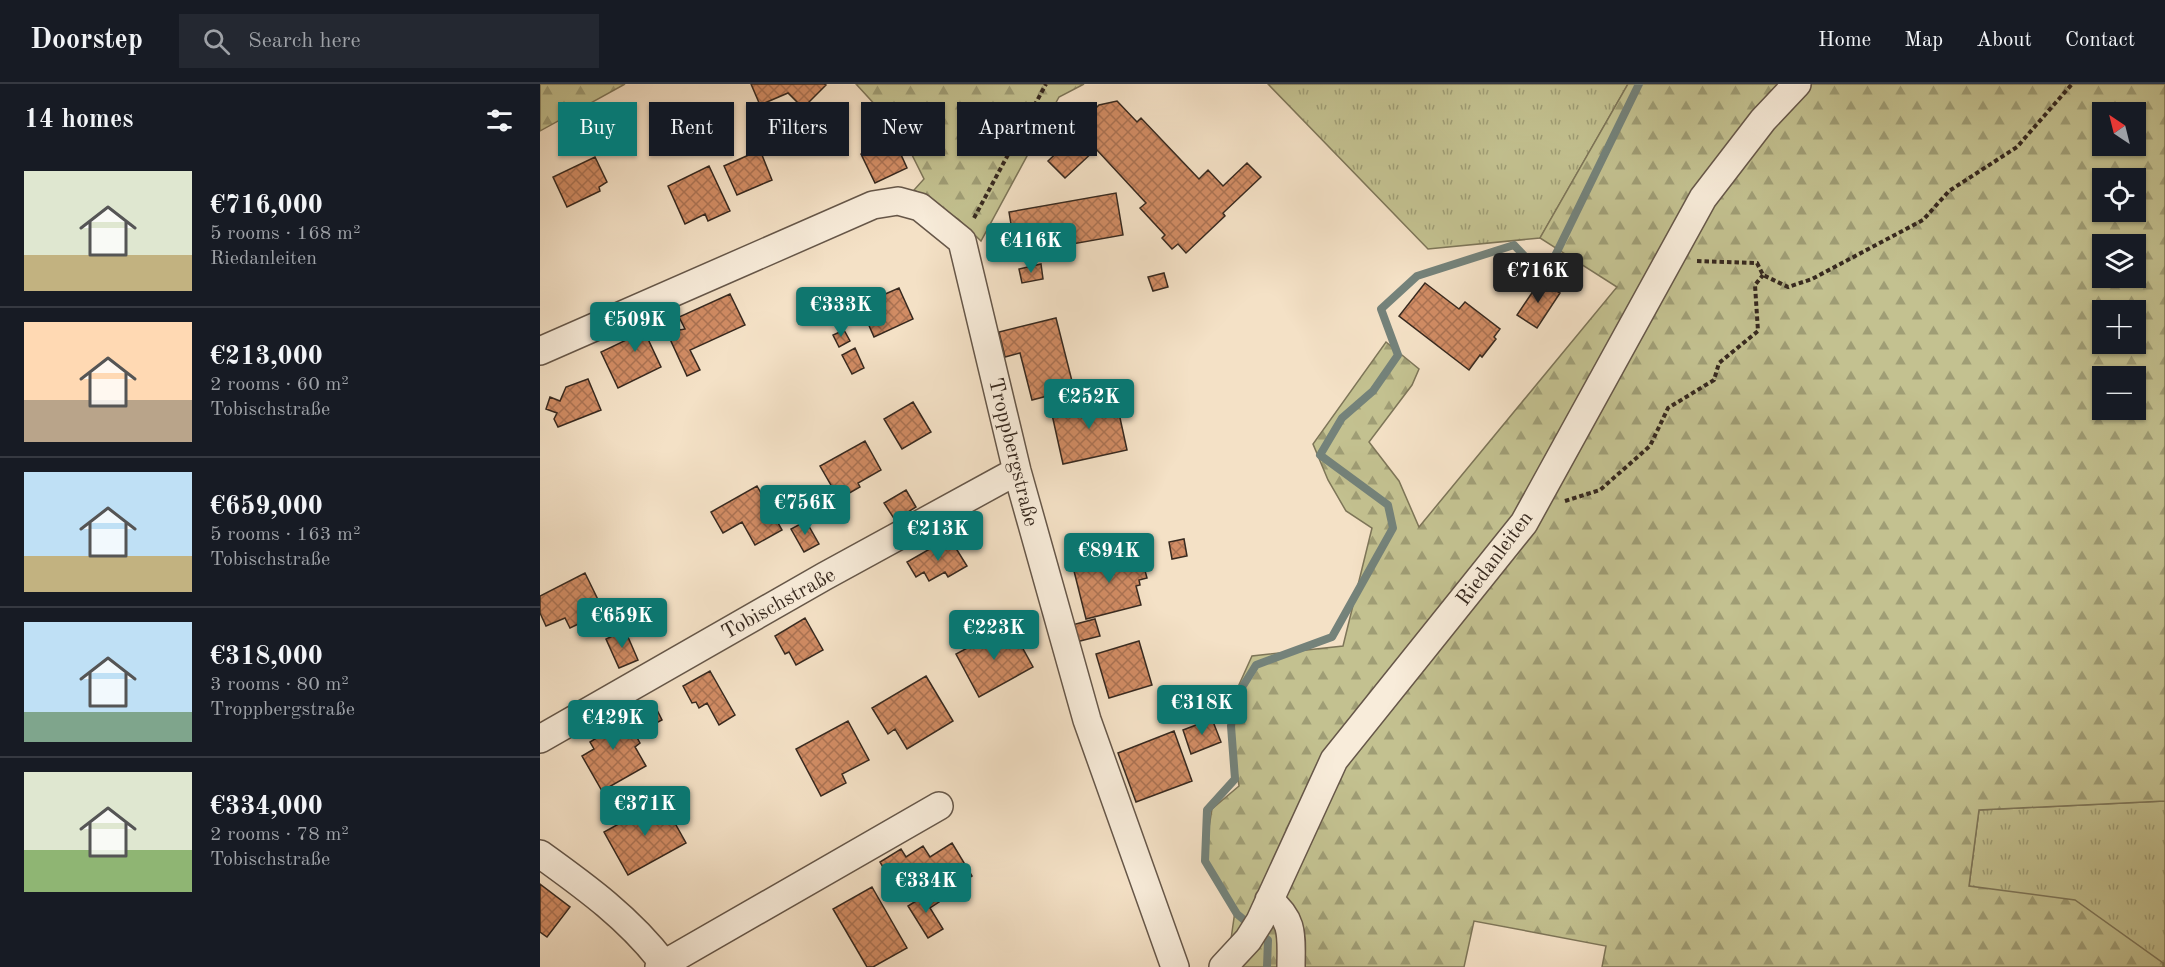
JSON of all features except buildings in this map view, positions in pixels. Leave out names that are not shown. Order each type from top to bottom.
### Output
[{"type":"street","name":"Riedanleiten","points":[[1223,967],[1259,920],[1334,760],[1524,523],[1703,198],[1763,120],[1797,84]]},
{"type":"street","points":[[540,351],[873,205],[898,201],[920,207],[962,241]]},
{"type":"street","name":"Troppbergstraße","points":[[962,241],[1017,471],[1087,720],[1175,967]]},
{"type":"street","name":"Tobischstraße","points":[[540,739],[825,576],[1017,471]]},
{"type":"street","points":[[540,854],[595,893],[646,941],[662,966],[939,806]]},
{"type":"street","points":[[1259,920],[1281,910],[1291,931],[1291,967]]},
{"type":"path","points":[[962,241],[1046,84]]},
{"type":"path","points":[[1670,259],[1757,263],[1763,274],[1788,287],[1812,279],[1923,220],[1949,191],[2017,147],[2072,84]]},
{"type":"path","points":[[1530,512],[1600,490],[1650,446],[1668,408],[1714,380],[1719,363],[1758,331],[1755,285],[1763,274]]},
{"type":"green space","points":[[540,84],[625,84],[592,102],[558,102],[558,121],[540,131]]},
{"type":"green space","points":[[856,84],[1084,84],[1059,97],[1056,102],[957,102],[957,156],[1027,156],[981,241],[958,219],[914,190],[924,179],[912,156],[945,156],[945,102],[873,102]]},
{"type":"green space","points":[[1268,84],[1628,84],[1540,238],[1428,249]]},
{"type":"green space","points":[[1628,84],[2165,84],[2165,801],[1979,810],[1969,886],[2075,900],[2163,963],[2163,967],[1602,967],[1606,946],[1474,921],[1464,967],[1227,967],[1235,911],[1204,858],[1212,809],[1239,786],[1228,709],[1252,656],[1343,646],[1372,528],[1346,511],[1328,480],[1313,444],[1386,342],[1419,369],[1412,385],[1369,442],[1399,481],[1419,527],[1617,287],[1540,238]]},
{"type":"green space","points":[[2165,801],[2165,967],[2163,963],[1969,886],[1979,810]]},
{"type":"waterway","points":[[1267,967],[1268,940],[1237,914],[1205,861],[1207,810],[1235,779],[1231,726],[1236,697],[1256,665],[1332,637],[1393,528],[1388,505],[1320,455],[1342,418],[1373,391],[1398,355],[1381,309],[1417,276],[1514,245],[1533,265],[1552,262],[1639,84]]}]
